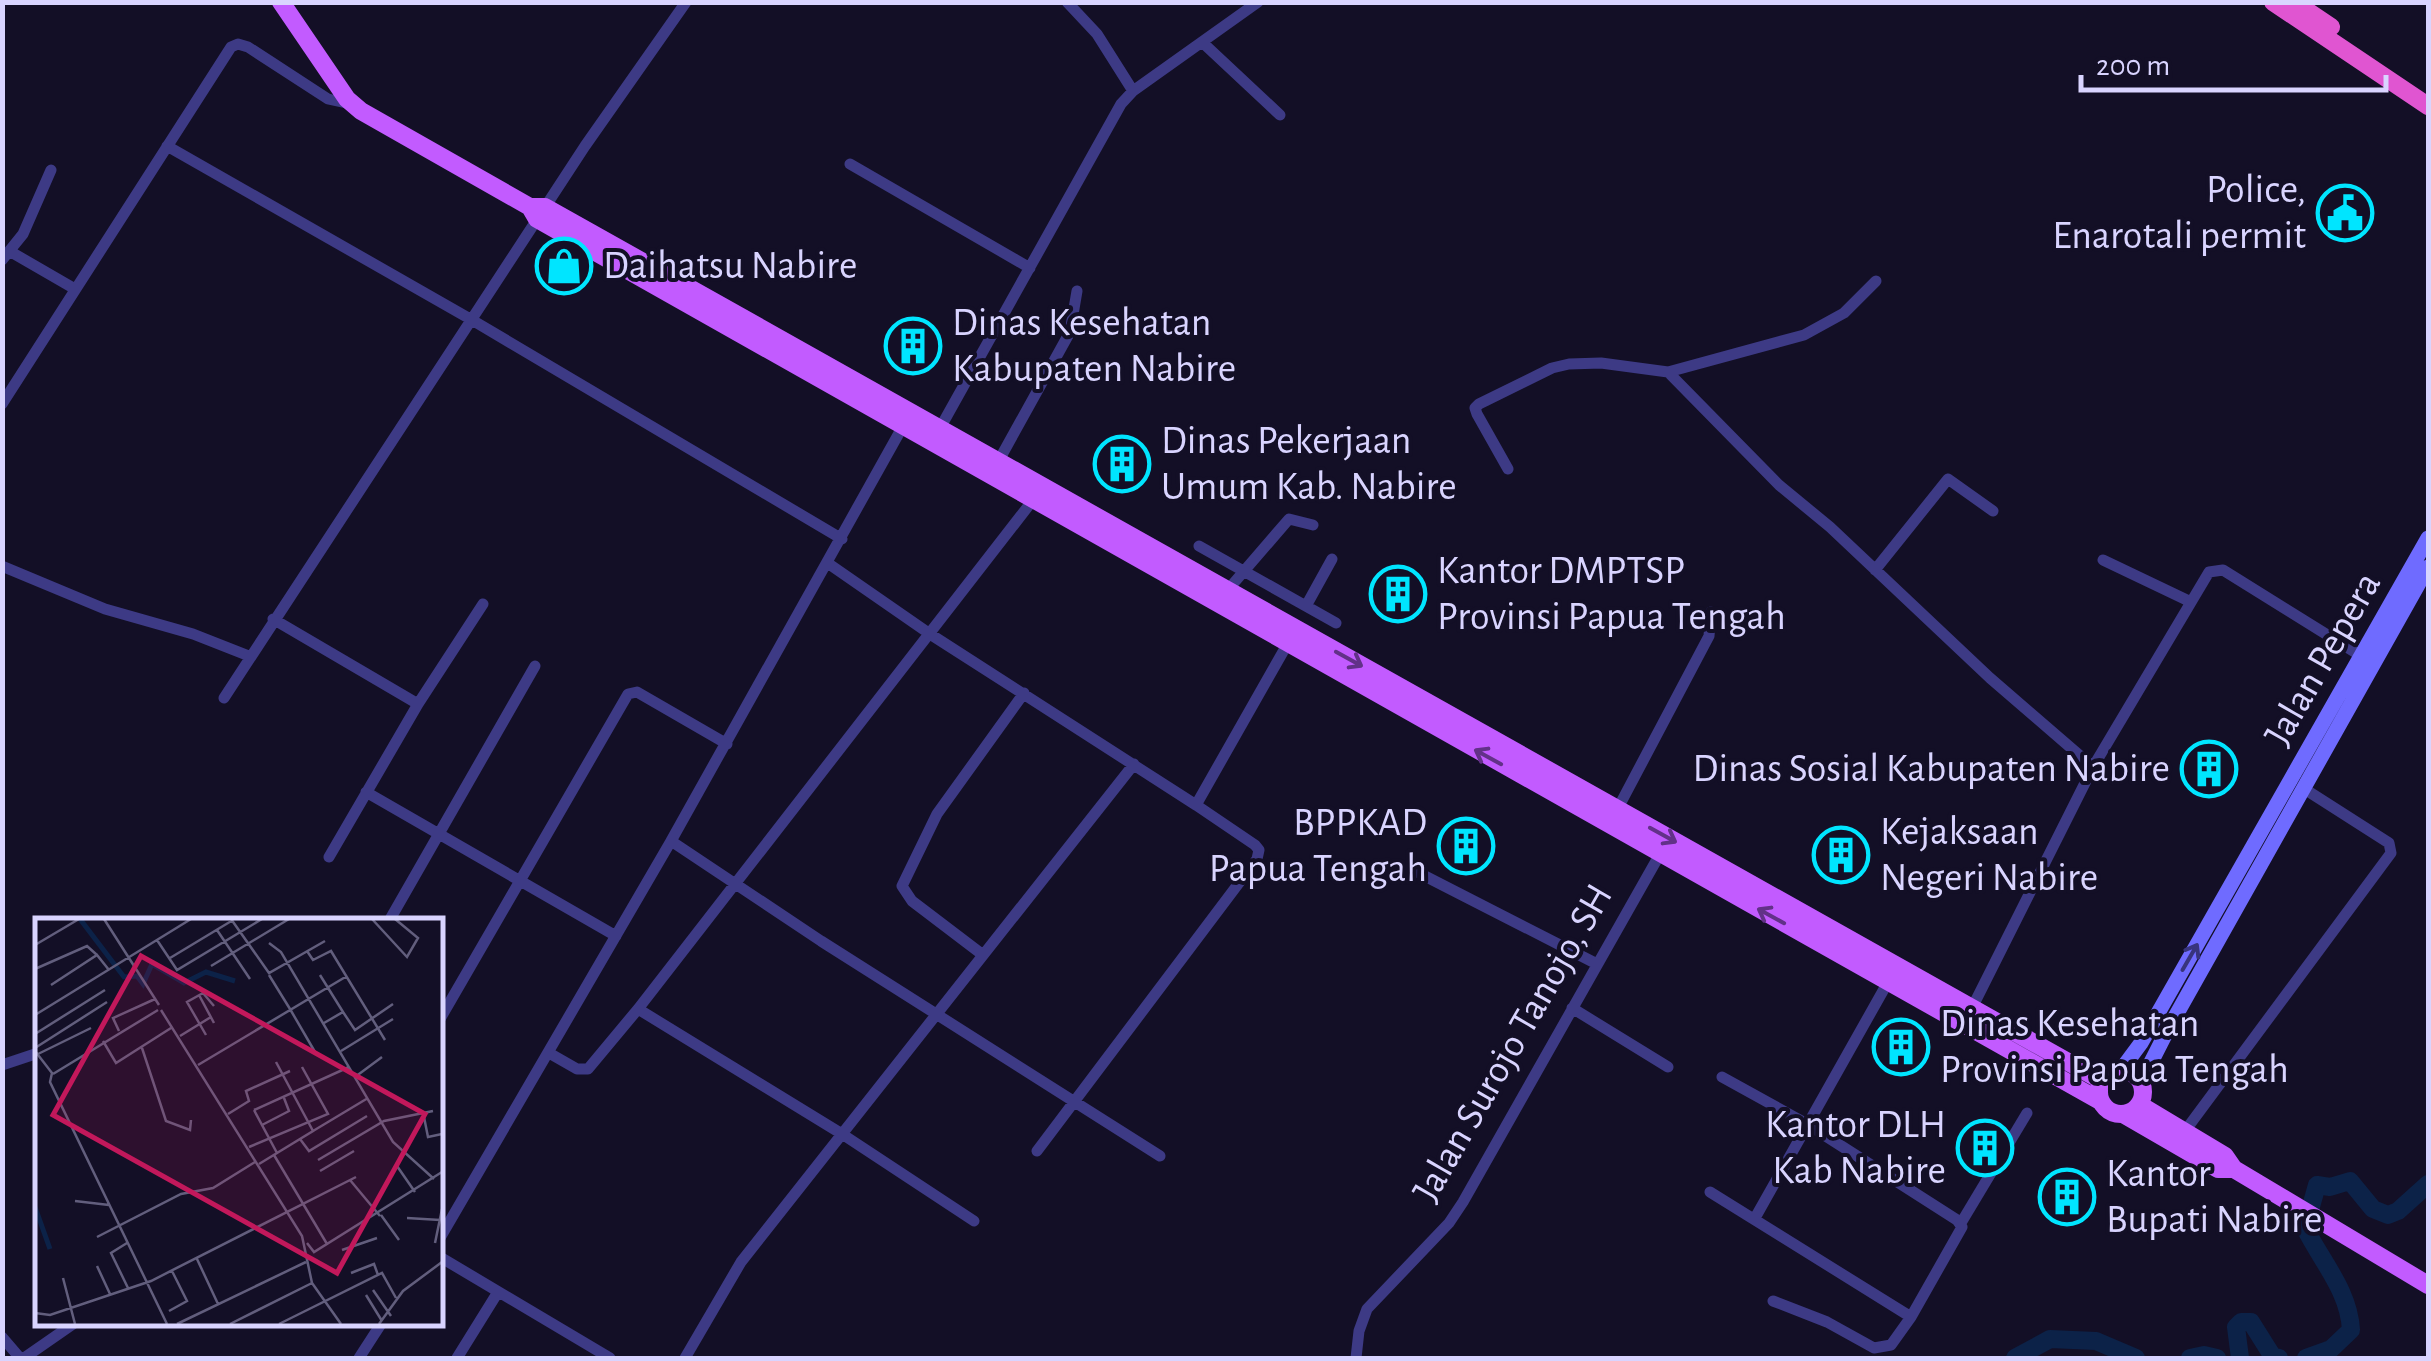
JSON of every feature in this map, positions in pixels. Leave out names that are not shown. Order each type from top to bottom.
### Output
[{"type":"highway","points":[[2272,2],[2428,106]]},
{"type":"highway","points":[[2294,2],[2428,92]]},
{"type":"main road","points":[[289,13],[352,104],[1033,500],[1223,598],[1288,643],[1563,789],[1617,810],[1812,929],[1888,982],[2100,1101],[2111,1112],[2132,1110],[2185,1130],[2225,1156],[2234,1169],[2428,1285]]},
{"type":"main road","points":[[538,211],[998,462],[1223,598],[1563,789],[1660,854],[1972,1008],[2102,1081]]},
{"type":"main road","name":"Jalan Pepera","points":[[2142,1082],[2249,869],[2304,788],[2428,538]]},
{"type":"main road","name":"Jalan Pepera","points":[[2121,1070],[2249,869],[2368,660],[2428,567]]},
{"type":"main road","points":[[2100,1101],[2102,1081],[2121,1070],[2136,1075],[2142,1082],[2144,1090],[2132,1110]]},
{"type":"main road","points":[[2132,1110],[2218,1168],[2234,1169]]},
{"type":"street","points":[[224,698],[472,320],[538,211],[686,2]]},
{"type":"street","points":[[1067,2],[1097,34],[1134,91]]},
{"type":"street","points":[[939,430],[1121,104],[1258,2]]},
{"type":"street","points":[[1202,42],[1280,116]]},
{"type":"street","points":[[2,404],[229,49],[235,44],[248,47],[328,100],[352,104]]},
{"type":"street","points":[[167,146],[842,538]]},
{"type":"street","points":[[850,164],[1030,268]]},
{"type":"street","points":[[51,170],[23,234],[7,256],[75,289]]},
{"type":"street","points":[[1508,469],[1476,414],[1479,404],[1536,375],[1568,364],[1600,363],[1668,372],[1804,335],[1844,313],[1876,281]]},
{"type":"street","points":[[998,462],[1070,332],[1077,292]]},
{"type":"street","points":[[1668,372],[1779,485],[1990,678],[2094,767]]},
{"type":"street","points":[[442,1235],[727,744],[904,426]]},
{"type":"street","points":[[1875,570],[1948,478],[1994,511]]},
{"type":"street","points":[[549,1053],[576,1069],[588,1068],[736,886],[1033,500]]},
{"type":"street","points":[[1223,598],[1288,519],[1313,525]]},
{"type":"street","points":[[1200,546],[1336,622]]},
{"type":"street","points":[[1306,606],[1332,560]]},
{"type":"street","points":[[2102,560],[2191,602]]},
{"type":"street","points":[[828,564],[1196,805],[1254,844],[1259,853],[1037,1152]]},
{"type":"street","points":[[2,566],[104,609],[193,634],[250,656]]},
{"type":"street","points":[[1972,1008],[2094,767],[2209,572],[2219,568],[2368,660]]},
{"type":"street","points":[[329,857],[418,704],[482,604]]},
{"type":"street","points":[[1617,810],[1709,636],[1710,612]]},
{"type":"street","points":[[273,619],[418,704]]},
{"type":"street","points":[[1196,805],[1288,643]]},
{"type":"street","points":[[391,918],[535,666]]},
{"type":"street","points":[[442,1015],[630,692],[637,692],[727,744]]},
{"type":"street","points":[[982,955],[912,901],[902,886],[936,814],[1024,693]]},
{"type":"street","points":[[685,1358],[734,1272],[1134,764]]},
{"type":"street","points":[[2185,1130],[2391,853],[2388,844],[2304,788]]},
{"type":"street","points":[[366,792],[616,936]]},
{"type":"street","points":[[671,841],[1160,1156]]},
{"type":"street","name":"Jalan Surojo Tanojo, SH","points":[[1356,1358],[1367,1309],[1456,1213],[1660,854]]},
{"type":"street","points":[[1420,873],[1597,964]]},
{"type":"street","points":[[1755,1218],[1888,982]]},
{"type":"street","points":[[1572,1008],[1668,1067]]},
{"type":"street","points":[[638,1009],[842,1134],[974,1221]]},
{"type":"street","points":[[2,1064],[35,1055]]},
{"type":"street","points":[[1722,1077],[1807,1124],[1961,1223]]},
{"type":"street","points":[[1773,1300],[1827,1322],[1874,1348],[1891,1345],[1911,1317],[1962,1230],[1961,1223],[2027,1114]]},
{"type":"street","points":[[1710,1192],[1911,1317]]},
{"type":"street","points":[[442,1258],[589,1353],[610,1358]]},
{"type":"street","points":[[457,1358],[498,1292]]},
{"type":"street","points":[[2,1337],[22,1358],[69,1326]]},
{"type":"street","points":[[359,1358],[381,1326]]},
{"type":"waterway","points":[[2306,1358],[2331,1349],[2351,1330],[2340,1290],[2305,1228],[2317,1185],[2330,1187],[2350,1181],[2373,1209],[2388,1215],[2428,1184]]},
{"type":"waterway","points":[[2240,1358],[2236,1327],[2241,1322],[2251,1322],[2273,1357],[2279,1358]]},
{"type":"waterway","points":[[2015,1358],[2050,1339],[2096,1341],[2136,1358]]},
{"type":"waterway","points":[[2190,1358],[2217,1358]]},
{"type":"place","name":"Police, Enarotali permit","points":[[2345,213]]},
{"type":"place","name":"Daihatsu Nabire","points":[[564,266]]},
{"type":"place","name":"Dinas Kesehatan Kabupaten Nabire","points":[[913,346]]},
{"type":"place","name":"Dinas Pekerjaan Umum Kab. Nabire","points":[[1122,464]]},
{"type":"place","name":"Kantor DMPTSP Provinsi Papua Tengah","points":[[1398,594]]},
{"type":"place","name":"Dinas Sosial Kabupaten Nabire","points":[[2209,769]]},
{"type":"place","name":"BPPKAD Papua Tengah","points":[[1466,846]]},
{"type":"place","name":"Kejaksaan Negeri Nabire","points":[[1841,855]]},
{"type":"place","name":"Dinas Kesehatan Provinsi Papua Tengah","points":[[1901,1047]]},
{"type":"place","name":"Kantor DLH Kab Nabire","points":[[1985,1148]]},
{"type":"place","name":"Kantor Bupati Nabire","points":[[2067,1197]]}]
